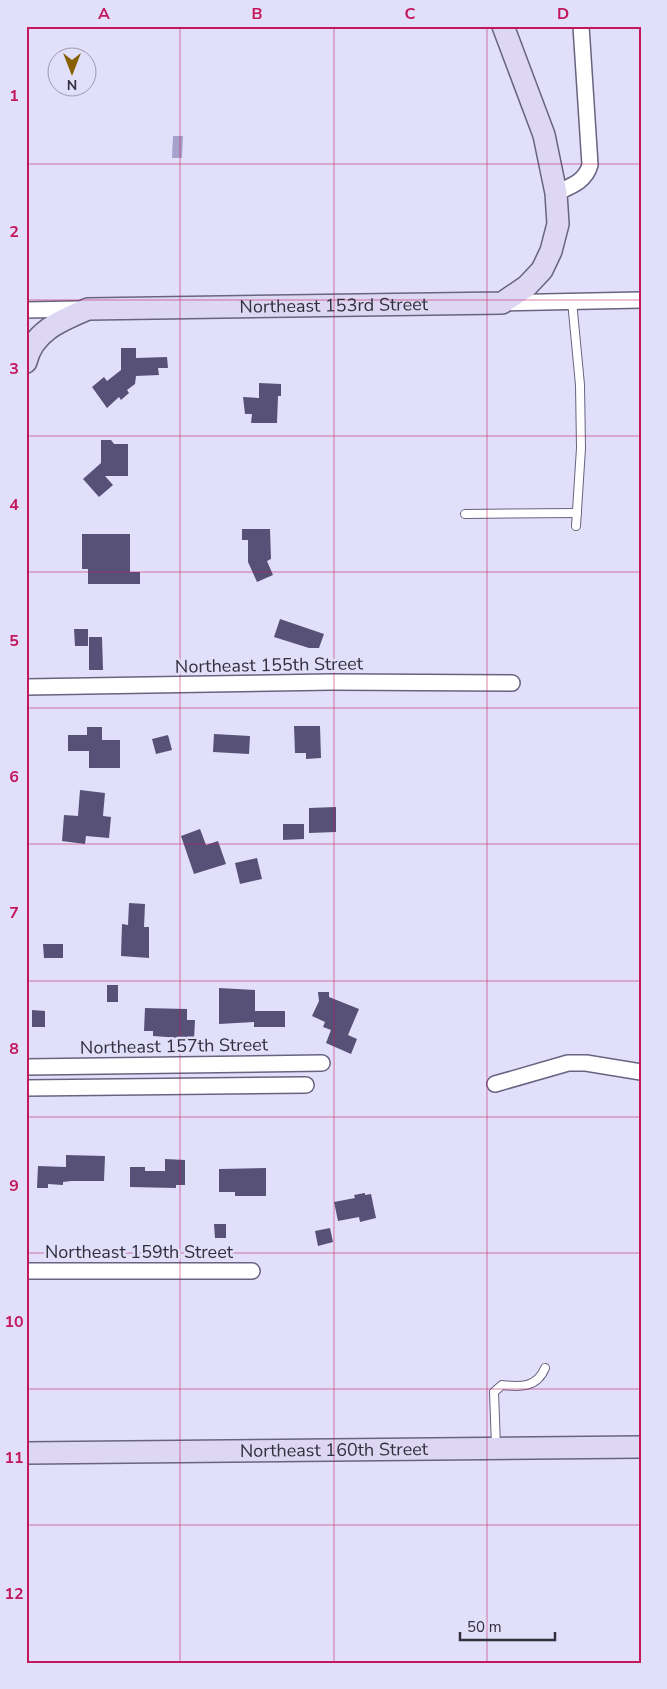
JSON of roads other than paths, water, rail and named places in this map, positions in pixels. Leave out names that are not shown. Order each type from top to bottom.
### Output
[{"type":"street","points":[[502,303],[527,286],[542,270],[551,251],[558,224],[556,193],[544,135],[503,26]]},
{"type":"street","points":[[556,193],[579,182],[587,174],[590,165],[581,26]]},
{"type":"street","name":"Northeast 153rd Street","points":[[26,310],[641,300]]},
{"type":"street","points":[[26,362],[38,339],[55,323],[88,309]]},
{"type":"street","name":"Northeast 155th Street","points":[[26,687],[332,682],[512,683]]},
{"type":"street","name":"Northeast 157th Street","points":[[26,1067],[322,1063]]},
{"type":"street","points":[[495,1084],[568,1063],[586,1063],[641,1072]]},
{"type":"street","points":[[26,1088],[306,1085]]},
{"type":"street","name":"Northeast 159th Street","points":[[26,1271],[252,1271]]},
{"type":"street","name":"Northeast 160th Street","points":[[26,1452],[641,1447]]},
{"type":"lane","points":[[572,301],[580,394],[581,448],[576,526]]},
{"type":"lane","points":[[465,514],[577,513]]},
{"type":"lane","points":[[496,1448],[494,1392],[502,1385],[534,1384],[542,1376],[545,1368]]}]
